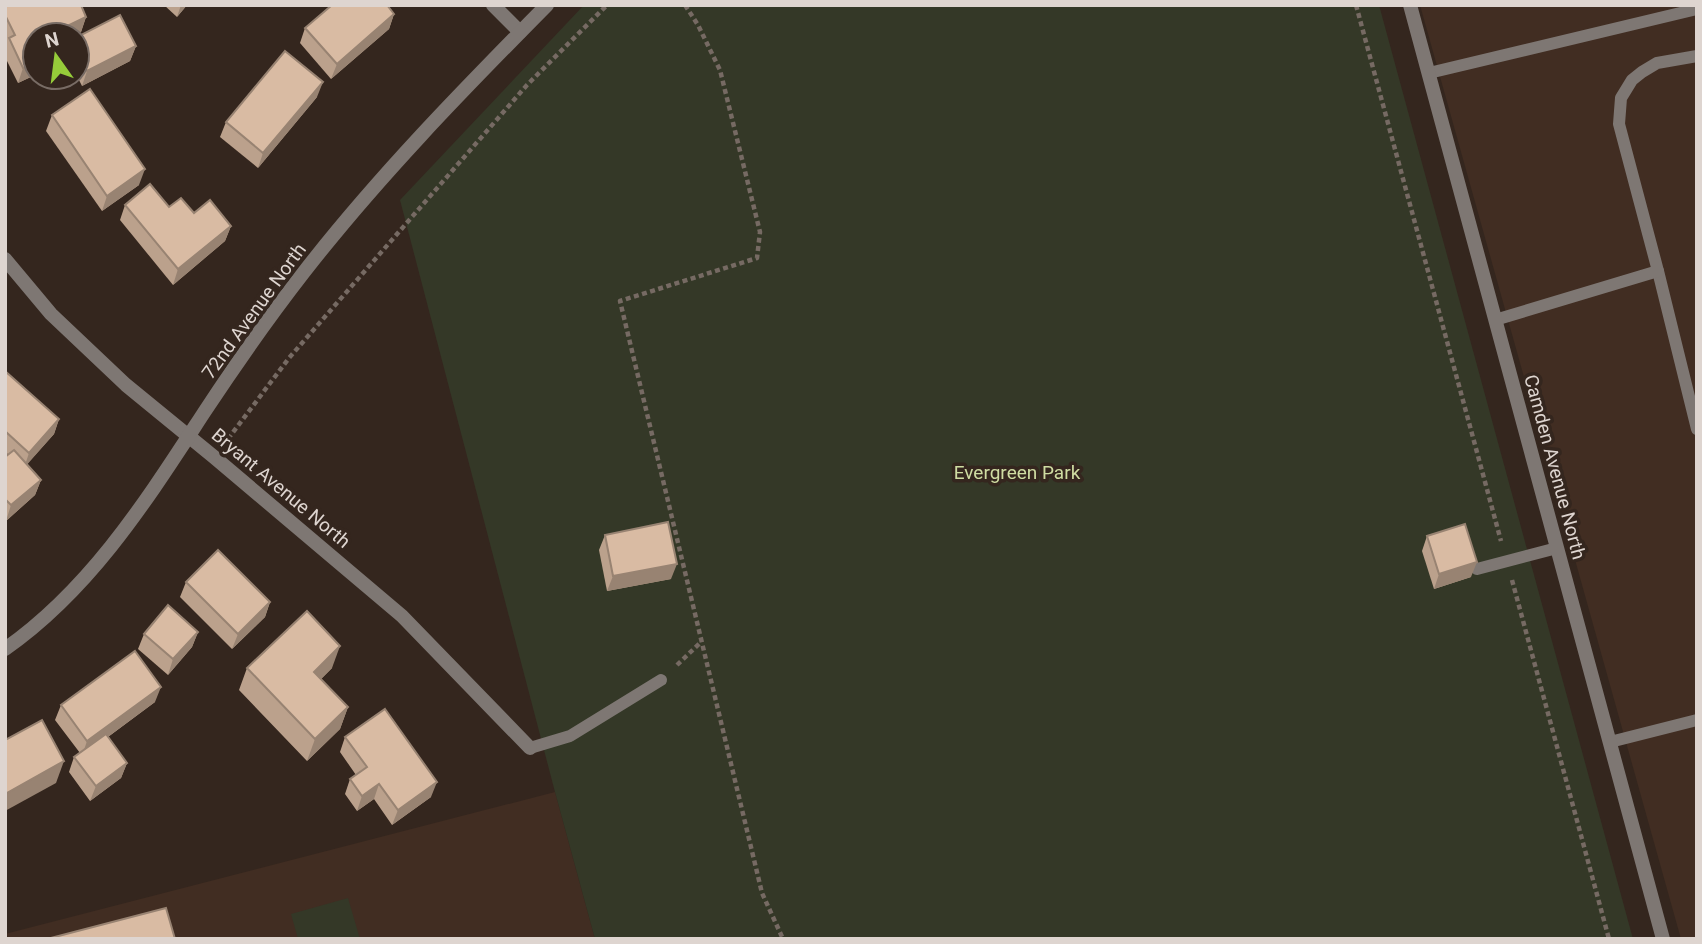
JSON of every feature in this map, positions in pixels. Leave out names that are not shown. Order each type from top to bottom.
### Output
[{"type":"street","points":[[493,5],[520,32]]},
{"type":"street","name":"72nd Avenue North","points":[[5,649],[25,635],[86,577],[139,510],[227,377],[304,273],[385,173],[547,5]]},
{"type":"street","name":"Camden Avenue North","points":[[1410,5],[1663,939]]},
{"type":"street","name":"Bryant Avenue North","points":[[5,259],[51,314],[126,385],[402,616],[530,748]]},
{"type":"lane","points":[[1429,73],[1697,9]]},
{"type":"lane","points":[[1697,55],[1657,63],[1632,80],[1621,98],[1619,124],[1697,429]]},
{"type":"lane","points":[[1495,320],[1658,271]]},
{"type":"lane","points":[[1477,569],[1557,548]]},
{"type":"lane","points":[[530,748],[570,736],[661,680]]},
{"type":"lane","points":[[1610,742],[1697,720]]},
{"type":"path","points":[[215,457],[298,348],[527,85],[607,5]]},
{"type":"path","points":[[685,5],[720,70],[760,232],[757,258],[620,301],[762,893],[783,939]]},
{"type":"path","points":[[1356,5],[1609,939]]},
{"type":"path","points":[[661,680],[702,642]]},
{"type":"shaded area","points":[[1420,5],[1697,5],[1697,939],[1681,939]]},
{"type":"shaded area","points":[[555,792],[595,939],[5,939],[5,934]]},
{"type":"green space","name":"Evergreen Park","points":[[584,5],[1379,5],[1633,939],[595,939],[400,200]]},
{"type":"green space","points":[[348,898],[360,939],[298,939],[291,914]]},
{"type":"building","points":[[81,5],[86,17],[78,21],[21,21],[21,64],[9,38],[15,35],[5,15],[5,6]]},
{"type":"building","points":[[332,5],[387,5],[394,14],[337,64],[305,28]]},
{"type":"building","points":[[120,15],[136,46],[91,69],[91,30]]},
{"type":"building","points":[[285,51],[323,82],[263,153],[226,122]]},
{"type":"building","points":[[91,90],[145,169],[107,196],[52,115]]},
{"type":"building","points":[[150,184],[169,207],[181,198],[194,213],[210,200],[231,226],[178,269],[125,205]]},
{"type":"building","points":[[5,371],[59,419],[29,453],[5,431]]},
{"type":"building","points":[[14,450],[41,480],[11,505],[5,499],[5,457]]},
{"type":"building","points":[[668,522],[677,564],[613,576],[605,535]]},
{"type":"building","points":[[1465,524],[1477,562],[1439,574],[1427,536]]},
{"type":"building","points":[[218,550],[270,602],[238,634],[186,582]]},
{"type":"building","points":[[168,605],[198,632],[173,659],[144,634]]},
{"type":"building","points":[[307,611],[340,646],[314,672],[348,707],[315,739],[247,668]]},
{"type":"building","points":[[135,651],[161,687],[87,741],[61,705]]},
{"type":"building","points":[[385,709],[437,782],[398,810],[379,784],[362,796],[350,779],[367,767],[345,737]]},
{"type":"building","points":[[42,720],[64,761],[5,794],[5,740]]},
{"type":"building","points":[[106,734],[127,763],[96,786],[74,757]]},
{"type":"building","points":[[166,908],[175,939],[47,939]]}]
